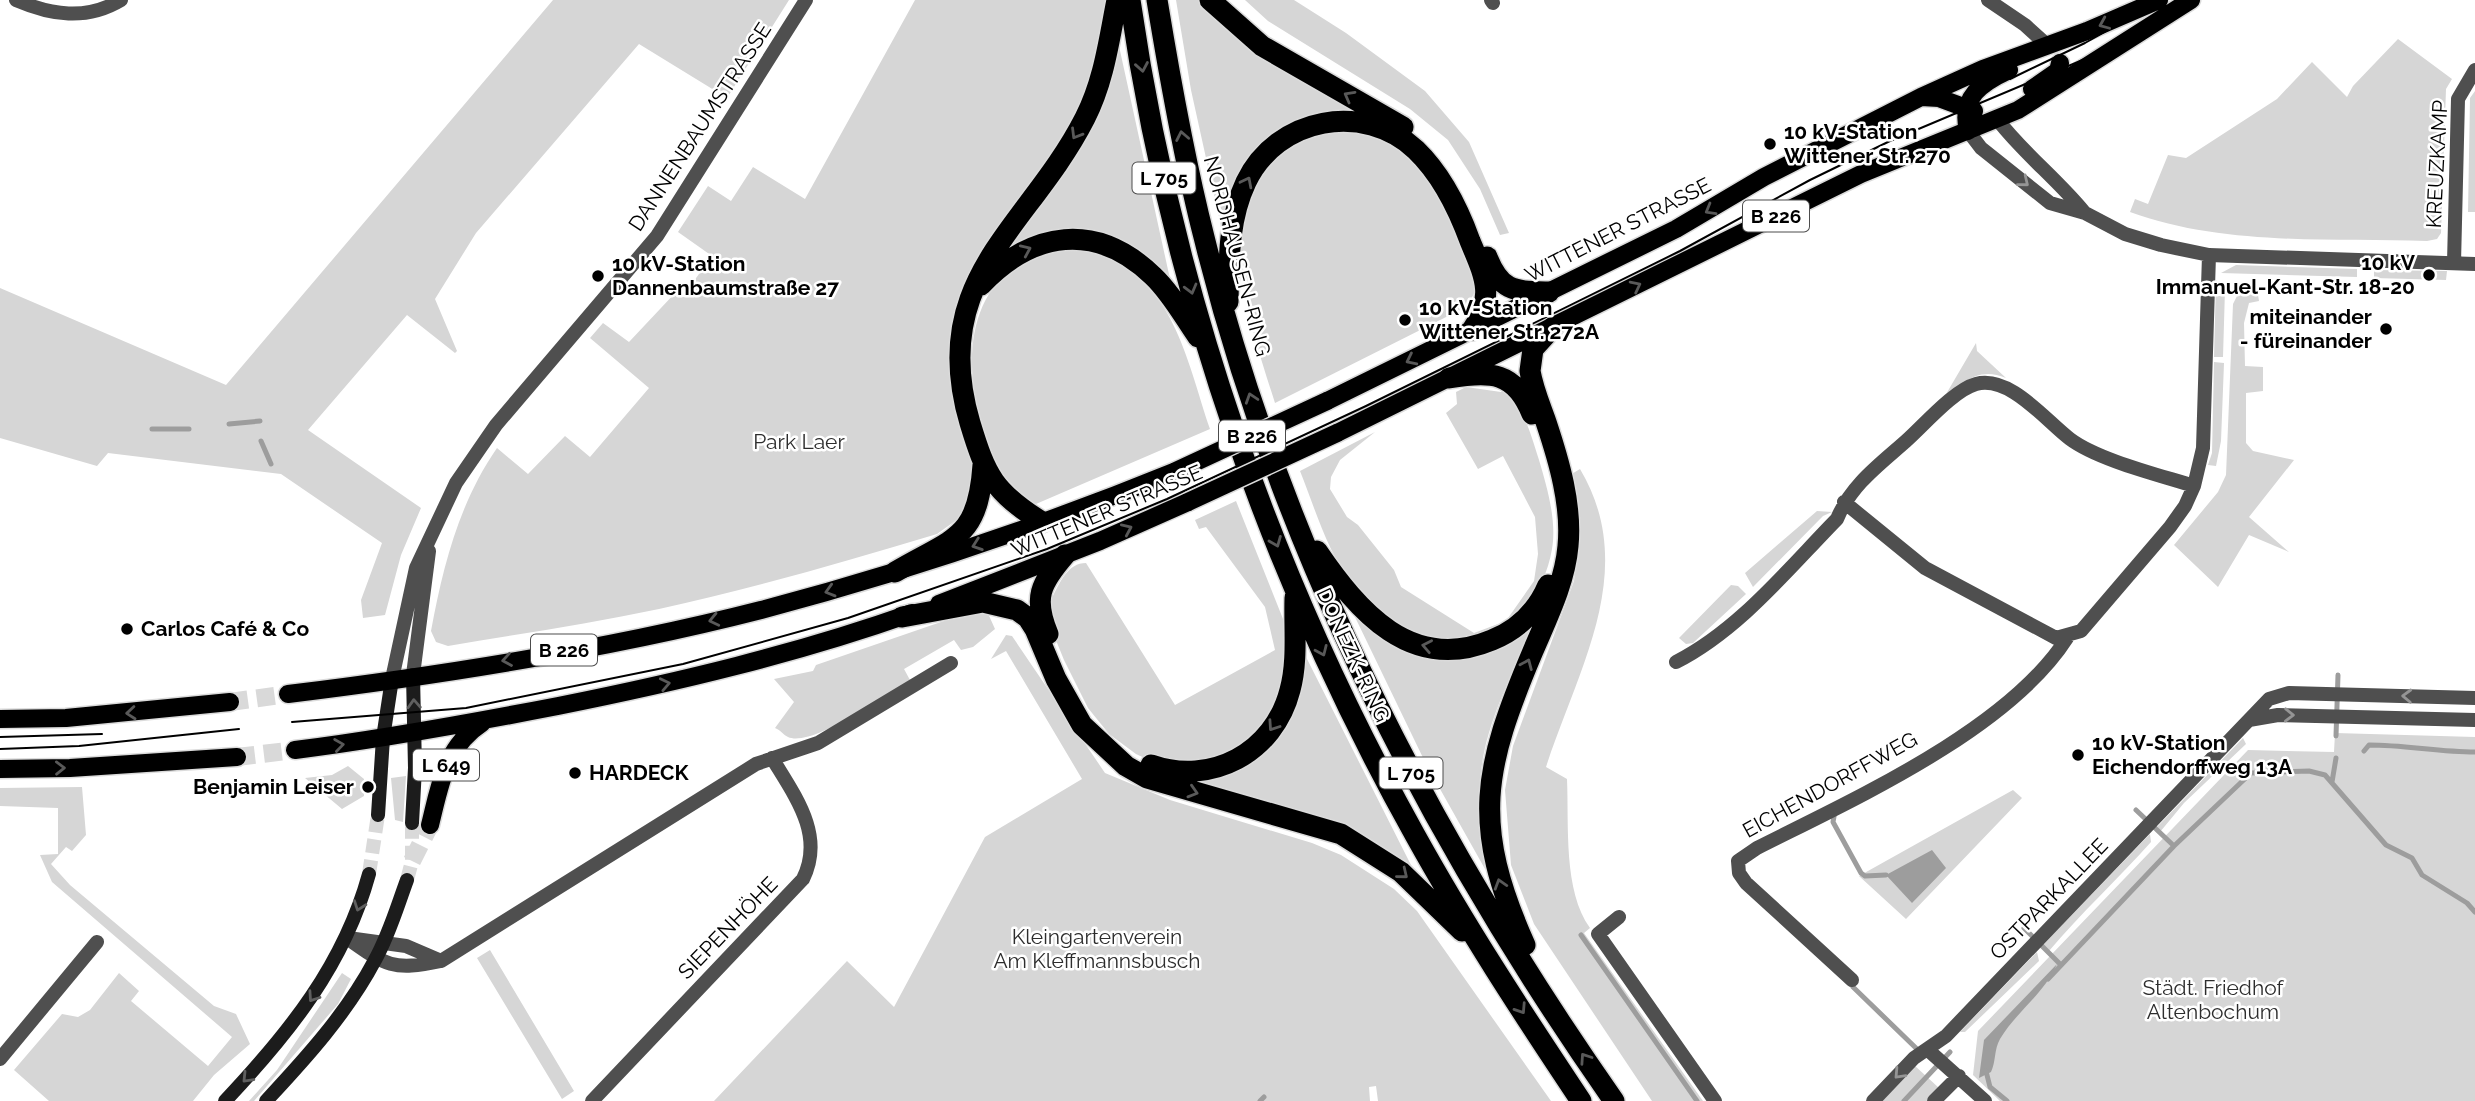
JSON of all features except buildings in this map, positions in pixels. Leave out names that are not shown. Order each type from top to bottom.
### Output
[{"type":"highway","points":[[1042,522],[1003,496],[984,465],[964,399],[960,356],[963,324],[987,258],[1061,157],[1087,116],[1101,78],[1117,0]]},
{"type":"highway","name":"L 705","points":[[1130,0],[1170,204],[1209,353]]},
{"type":"highway","name":"NORDHAUSEN-RING","points":[[1157,0],[1187,161],[1227,321],[1294,517]]},
{"type":"highway","points":[[1210,0],[1262,46],[1413,134],[1430,149],[1455,182],[1499,282],[1520,291],[1549,292]]},
{"type":"highway","points":[[1227,321],[1231,234],[1247,180],[1262,157],[1278,143],[1319,122],[1340,120],[1379,128],[1398,137],[1415,149],[1443,183],[1466,231],[1486,285],[1483,314],[1472,330]]},
{"type":"highway","points":[[974,293],[1006,260],[1027,248],[1060,239],[1096,243],[1136,262],[1153,276],[1209,353]]},
{"type":"highway","points":[[1553,327],[1533,349],[1530,372],[1567,503],[1568,549],[1553,604],[1497,742],[1489,816],[1498,880],[1556,1014]]},
{"type":"highway","name":"DONEZK-RING","points":[[1209,353],[1257,496],[1295,589],[1376,761],[1483,952],[1581,1101]]},
{"type":"highway","points":[[1294,517],[1348,593],[1370,616],[1400,638],[1451,650],[1480,645],[1502,636],[1525,620],[1547,588],[1558,539],[1554,490],[1536,424],[1527,401],[1511,382],[1496,374],[1449,378]]},
{"type":"highway","points":[[895,572],[955,538],[969,525],[981,501],[984,465]]},
{"type":"highway","name":"DONEZK-RING","points":[[1294,517],[1354,659],[1442,830],[1556,1014],[1614,1101]]},
{"type":"highway","points":[[1065,555],[1048,575],[1038,597],[1042,620],[1072,688],[1089,718],[1134,759],[1175,772],[1195,773],[1218,768],[1245,755],[1275,725],[1283,710],[1292,678],[1295,589]]},
{"type":"highway","points":[[902,617],[983,602],[1017,610],[1028,618],[1035,629],[1056,679],[1082,726],[1126,766],[1147,778],[1341,834],[1401,872],[1483,952]]},
{"type":"main road","name":"WITTENER STRASSE","points":[[288,694],[392,679],[671,630],[758,611],[895,572],[1042,522],[1176,471],[1327,401],[1676,229],[1764,177],[1921,97],[2159,0]]},
{"type":"main road","name":"WITTENER STRASSE","points":[[295,750],[486,720],[738,667],[807,649],[902,617],[1065,555],[1338,433],[1861,174],[2026,106],[2191,0]]},
{"type":"main road","name":"WITTENER STRASSE","points":[[1966,108],[1979,85],[2012,69],[2047,45]]},
{"type":"main road","points":[[2047,45],[2060,63],[2081,66],[2095,63]]},
{"type":"main road","name":"WITTENER STRASSE","points":[[1997,119],[2006,103],[2048,79],[2057,71],[2060,63]]},
{"type":"main road","points":[[1921,97],[1939,98],[1997,119]]},
{"type":"main road","points":[[1966,108],[1968,131]]},
{"type":"main road","name":"L 649","points":[[413,675],[421,824]]},
{"type":"main road","name":"L 649","points":[[379,815],[383,738],[392,679]]},
{"type":"main road","points":[[0,719],[66,718],[230,702]]},
{"type":"main road","name":"L 649","points":[[421,824],[450,755],[468,732],[486,720]]},
{"type":"main road","points":[[0,769],[70,768],[237,757]]},
{"type":"main road","points":[[225,1101],[268,1055],[308,1005],[346,938],[369,874]]},
{"type":"main road","points":[[266,1101],[341,1013],[376,959],[407,880]]},
{"type":"street","points":[[16,0],[44,12],[77,15],[109,7],[121,0]]},
{"type":"street","name":"DANNENBAUMSTRASSE","points":[[392,679],[416,568],[430,543],[442,510],[471,458],[657,236],[806,0]]},
{"type":"street","points":[[1988,0],[2025,25],[2047,45]]},
{"type":"street","name":"KREUZKAMP","points":[[2454,263],[2459,99],[2475,70]]},
{"type":"street","points":[[1997,119],[2020,147],[2062,186],[2085,213]]},
{"type":"street","points":[[1968,131],[1981,148],[2050,202],[2085,213],[2126,234],[2209,255],[2475,264]]},
{"type":"street","name":"EICHENDORFFWEG","points":[[1852,980],[1746,883],[1739,873],[1738,861],[1757,848],[1907,769],[1976,726],[2056,656],[2067,638],[2081,631],[2141,563],[2185,506],[2194,486],[2203,448],[2209,255]]},
{"type":"street","points":[[1676,662],[1704,648],[1750,606],[1837,519],[1844,502],[1856,486],[1958,395],[1975,384],[1987,383],[2007,387],[2084,448],[2194,486]]},
{"type":"street","points":[[1844,502],[1925,568],[2056,638],[2067,638]]},
{"type":"street","name":"DANNENBAUMSTRASSE","points":[[413,675],[430,543]]},
{"type":"street","points":[[346,938],[376,959],[407,968],[441,961],[757,764],[818,743],[951,663]]},
{"type":"street","name":"OSTPARKALLEE","points":[[1873,1101],[1927,1049],[1946,1036],[2269,699],[2289,693],[2475,698]]},
{"type":"street","points":[[2249,720],[2278,715],[2475,720]]},
{"type":"street","name":"SIEPENHÖHE","points":[[592,1101],[803,879],[811,862],[810,831],[800,807],[772,758]]},
{"type":"street","points":[[1619,917],[1598,934],[1715,1101]]},
{"type":"street","points":[[346,938],[406,946],[441,961]]},
{"type":"street","points":[[0,1059],[97,942]]},
{"type":"street","points":[[1927,1049],[1985,1101]]},
{"type":"street","points":[[1934,1101],[1959,1076]]},
{"type":"green space","points":[[553,0],[789,0],[727,98],[639,44],[476,233],[435,299],[457,351],[455,353],[407,315],[308,430],[421,508],[401,555],[385,615],[363,618],[361,600],[382,543],[281,474],[108,453],[97,466],[0,438],[0,288],[226,385]]},
{"type":"green space","name":"Park Laer","points":[[915,0],[1106,0],[1101,48],[1079,114],[1058,149],[981,253],[969,276],[955,315],[950,345],[951,375],[956,406],[974,465],[973,503],[966,501],[958,519],[937,534],[764,583],[606,619],[448,646],[436,642],[431,631],[454,536],[472,491],[497,448],[528,474],[565,436],[590,457],[649,388],[590,338],[603,323],[629,342],[676,292],[683,296],[712,256],[678,232],[708,186],[731,201],[753,167],[805,199]]},
{"type":"green space","points":[[1176,0],[1201,0],[1360,111],[1358,114],[1289,127],[1225,226],[1221,226],[1191,90]]},
{"type":"green space","points":[[1245,0],[1294,0],[1346,33],[1425,91],[1469,142],[1509,233],[1500,235],[1480,189],[1448,140],[1410,109],[1268,21]]},
{"type":"green space","points":[[2398,39],[2452,79],[2446,89],[2441,233],[2437,239],[2314,239],[2239,235],[2165,223],[2130,212],[2135,199],[2148,204],[2168,155],[2186,158],[2277,99],[2312,62],[2347,97],[2353,86]]},
{"type":"green space","points":[[1116,46],[1119,46],[1170,279],[1110,238],[1000,256]]},
{"type":"green space","points":[[2475,91],[2475,212],[2468,212],[2470,98]]},
{"type":"green space","points":[[1355,132],[1375,137],[1404,153],[1434,186],[1463,248],[1476,289],[1468,306],[1275,403],[1245,292],[1240,253],[1243,216],[1254,182],[1277,154],[1313,134]]},
{"type":"green space","points":[[1071,249],[1104,256],[1130,270],[1151,290],[1168,314],[1180,340],[1210,429],[1029,507],[1002,480],[992,460],[976,401],[972,370],[973,340],[980,313],[992,289],[1011,270],[1037,256]]},
{"type":"green space","points":[[2236,265],[2357,269],[2357,277],[2221,273]]},
{"type":"green space","points":[[2374,270],[2447,271],[2446,280],[2374,278]]},
{"type":"green space","points":[[2216,280],[2225,289],[2223,357],[2214,357]]},
{"type":"green space","points":[[2256,283],[2259,301],[2249,303],[2244,323],[2245,366],[2263,367],[2263,391],[2246,393],[2246,443],[2253,451],[2294,460],[2249,517],[2289,552],[2249,535],[2218,587],[2174,545],[2218,492],[2226,475],[2233,304],[2241,288]]},
{"type":"green space","points":[[1976,343],[1977,351],[2006,378],[1979,375],[1971,378],[1942,401]]},
{"type":"green space","points":[[2214,362],[2224,363],[2221,441],[2216,466],[2208,465],[2212,453]]},
{"type":"green space","points":[[1466,387],[1501,392],[1506,388],[1518,405],[1530,431],[1545,481],[1553,538],[1550,559],[1543,578],[1534,595],[1521,610],[1513,617],[1492,631],[1470,639],[1448,640],[1406,628],[1368,601],[1352,583],[1335,558],[1300,471],[1375,432],[1340,460],[1331,477],[1330,489],[1347,517],[1358,525],[1394,570],[1401,587],[1474,633],[1506,621],[1534,581],[1538,554],[1535,517],[1503,456],[1478,469],[1446,413],[1457,404],[1456,392]]},
{"type":"green space","points":[[1580,469],[1597,507],[1604,544],[1604,582],[1598,619],[1587,656],[1546,767],[1567,779],[1571,877],[1581,913],[1590,928],[1584,933],[1703,1101],[1652,1101],[1534,924],[1511,865],[1505,790],[1513,746],[1574,581],[1579,540],[1570,475]]},
{"type":"green space","points":[[1236,501],[1285,624],[1284,688],[1257,737],[1217,762],[1155,763],[1136,754],[1109,734],[1088,708],[1047,618],[1047,597],[1053,596],[1069,570],[1086,563],[1175,705],[1275,650],[1265,607],[1206,527],[1199,529],[1195,520]]},
{"type":"green space","points":[[1817,511],[1832,512],[1823,516],[1753,587],[1745,573]]},
{"type":"green space","points":[[1731,585],[1738,586],[1746,594],[1693,643],[1686,644],[1679,638]]},
{"type":"green space","points":[[986,609],[995,629],[973,647],[961,650],[954,640],[904,669],[910,680],[850,718],[814,735],[799,738],[788,737],[775,728],[794,702],[774,679],[813,671],[816,665],[970,612]]},
{"type":"green space","points":[[1541,611],[1505,690],[1484,751],[1479,797],[1485,869],[1426,764],[1355,617],[1358,615],[1451,656]]},
{"type":"green space","name":"Kleingartenverein Am Kleffmannsbusch","points":[[1006,635],[1012,636],[1105,773],[1170,800],[1312,843],[1341,855],[1394,889],[1417,911],[1551,1101],[1378,1101],[1376,1086],[1369,1087],[1370,1101],[714,1101],[847,961],[894,1007],[985,837],[1082,779],[1006,651],[991,659]]},
{"type":"green space","points":[[1305,655],[1413,869],[1321,817],[1180,781],[1250,762]]},
{"type":"green space","name":"Städt. Friedhof Altenbochum","points":[[2335,733],[2475,737],[2475,1101],[2000,1101],[1973,1075],[1978,1031],[2248,750],[2334,752]]},
{"type":"green space","points":[[2243,738],[2246,744],[2184,803],[2160,832],[2156,828]]},
{"type":"green space","points":[[348,766],[364,779],[364,796],[342,809],[305,778],[332,775]]},
{"type":"green space","points":[[406,776],[403,822],[395,820],[391,778]]},
{"type":"green space","points":[[82,787],[86,835],[72,851],[66,847],[51,864],[70,885],[214,1006],[236,1014],[250,1044],[214,1075],[193,1101],[49,1101],[14,1070],[62,1014],[78,1017],[90,1010],[119,973],[139,991],[131,1001],[208,1066],[232,1037],[52,882],[40,855],[58,854],[58,808],[0,806],[0,788]]},
{"type":"green space","points":[[2013,790],[2022,798],[1906,919],[1859,876]]},
{"type":"green space","points":[[2150,834],[2151,842],[2049,951],[2042,946]]},
{"type":"green space","points":[[490,950],[574,1091],[562,1099],[477,958]]},
{"type":"green space","points":[[2037,952],[2039,961],[1965,1032],[1960,1032]]},
{"type":"green space","points":[[342,973],[351,979],[338,1004],[254,1101],[249,1101],[277,1070]]},
{"type":"green space","points":[[1914,1065],[1939,1088],[1927,1101],[1880,1101]]},
{"type":"shaded area","points":[[1932,850],[1946,868],[1912,903],[1886,875]]},
{"type":"shaded area","points":[[2057,964],[2045,985],[2000,1039],[1991,1072],[1979,1078],[1984,1040]]},
{"type":"waterway","points":[[229,424],[260,421]]},
{"type":"waterway","points":[[152,429],[189,429]]},
{"type":"waterway","points":[[261,441],[271,464]]},
{"type":"waterway","points":[[2336,736],[2338,675]]},
{"type":"waterway","points":[[2364,751],[2369,745],[2475,752]]},
{"type":"waterway","points":[[2332,782],[2336,758]]},
{"type":"waterway","points":[[2048,979],[2174,846],[2251,773],[2309,771],[2325,775],[2386,845],[2412,858],[2422,875],[2467,903],[2475,912]]},
{"type":"waterway","points":[[2136,810],[2174,846]]},
{"type":"waterway","points":[[1835,811],[1833,822],[1861,873],[1865,876],[1886,875]]},
{"type":"waterway","points":[[2024,928],[2061,965]]},
{"type":"waterway","points":[[1581,935],[1697,1101]]},
{"type":"waterway","points":[[1853,987],[1919,1051]]},
{"type":"waterway","points":[[1904,1101],[1950,1052]]},
{"type":"waterway","points":[[1986,1071],[1990,1087],[2007,1101]]},
{"type":"waterway","points":[[1260,1101],[1264,1097]]},
{"type":"tunnel","points":[[230,702],[288,694]]},
{"type":"tunnel","points":[[237,757],[295,750]]},
{"type":"tunnel","points":[[369,874],[378,815]]},
{"type":"tunnel","points":[[407,880],[412,861],[412,823]]},
{"type":"tunnel","points":[[412,861],[430,825]]},
{"type":"tram line","points":[[2010,79],[2085,43],[2162,0]]},
{"type":"tram line","points":[[292,722],[466,708],[683,664],[848,618],[1047,549],[1167,499],[1366,406],[1680,251],[1810,180],[1890,141],[2092,56],[2185,0]]},
{"type":"tram line","points":[[0,749],[79,746],[239,729]]},
{"type":"tram line","points":[[0,737],[102,734]]},
{"type":"place","name":"10 kV-Station Wittener Str. 270","points":[[1770,144]]},
{"type":"place","name":"10 kV Immanuel-Kant-Str. 18-20","points":[[2429,275]]},
{"type":"place","name":"10 kV-Station Dannenbaumstraße 27","points":[[598,276]]},
{"type":"place","name":"10 kV-Station Wittener Str. 272A","points":[[1405,320]]},
{"type":"place","name":"miteinander - füreinander","points":[[2386,329]]},
{"type":"place","name":"Carlos Café & Co","points":[[127,629]]},
{"type":"place","name":"10 kV-Station Eichendorffweg 13A","points":[[2078,755]]},
{"type":"place","name":"HARDECK","points":[[575,773]]},
{"type":"place","name":"Benjamin Leiser","points":[[368,787]]}]
